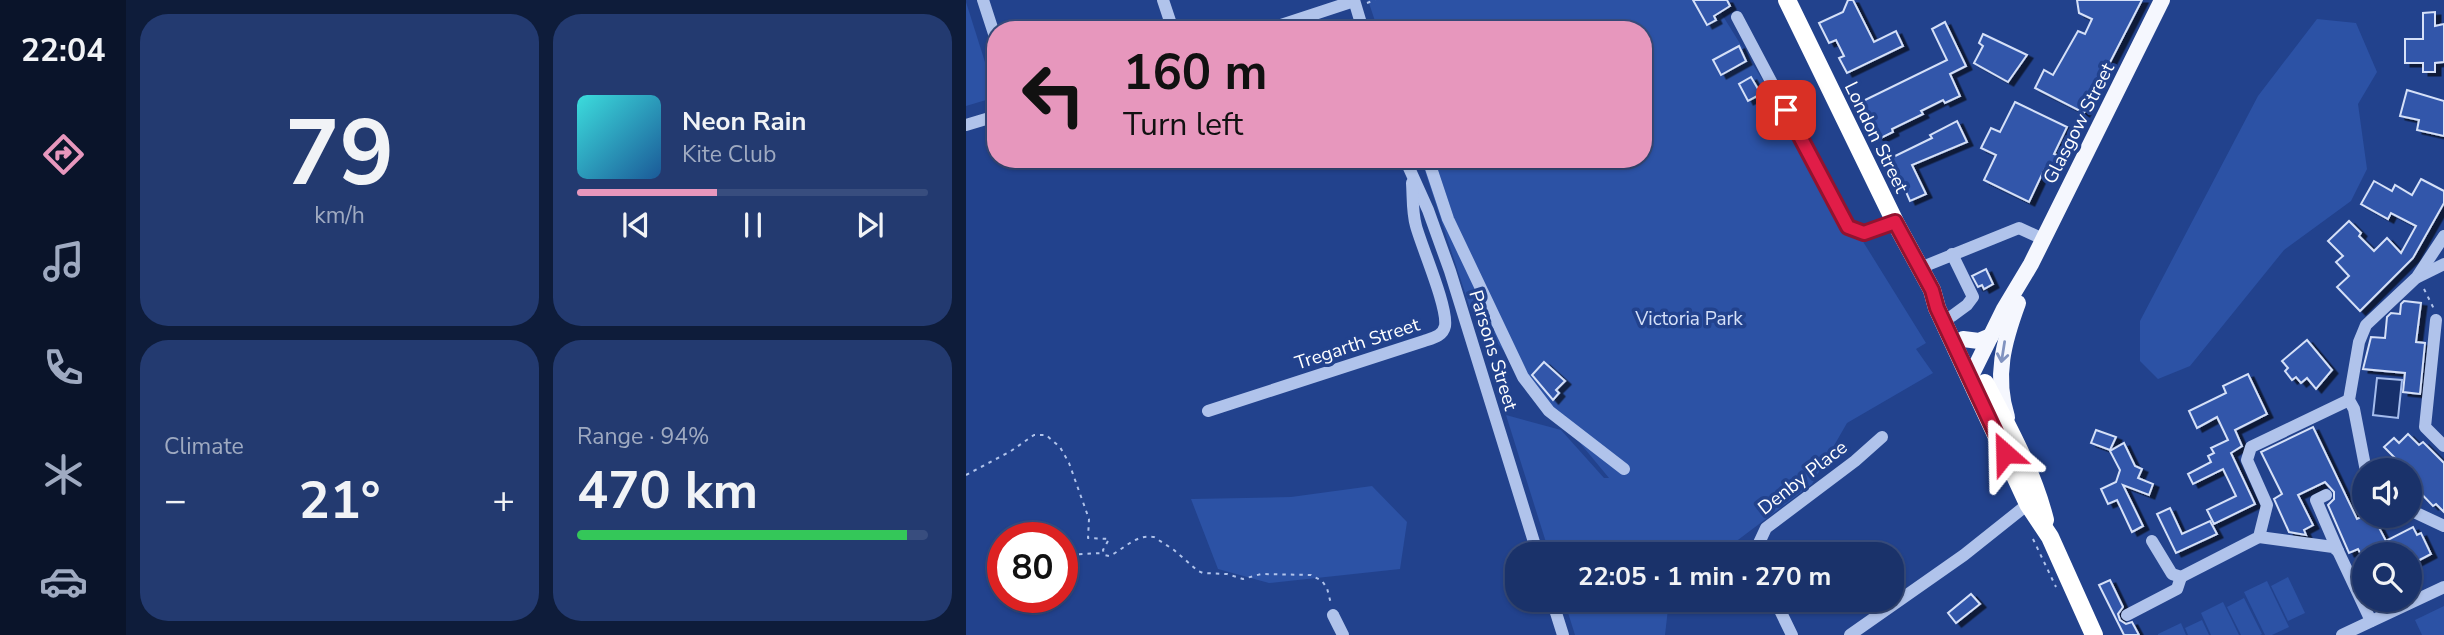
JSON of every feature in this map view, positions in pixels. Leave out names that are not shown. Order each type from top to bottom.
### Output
[{"type":"highway","name":"London Street","points":[[1787,0],[1895,222],[1932,290],[1952,316],[2028,503],[2050,537],[2094,635]]},
{"type":"highway","name":"London Street","points":[[1932,290],[1937,308],[2017,445],[2040,498],[2050,537]]},
{"type":"main road","name":"Glasgow Street","points":[[1973,372],[2031,264],[2162,0]]},
{"type":"main road","name":"Glasgow Street","points":[[2017,445],[2005,414],[2001,355],[2031,264]]},
{"type":"main road","points":[[1963,339],[1975,341],[1991,336]]},
{"type":"street","points":[[983,0],[990,21]]},
{"type":"street","points":[[1163,0],[1170,21]]},
{"type":"street","points":[[1293,21],[1354,1],[1360,21]]},
{"type":"street","points":[[1737,17],[1848,227],[1864,233],[1895,222]]},
{"type":"street","points":[[966,125],[987,119]]},
{"type":"street","name":"Parsons Street","points":[[1409,168],[1428,210],[1450,271],[1534,542]]},
{"type":"street","points":[[1431,168],[1448,219],[1523,377],[1549,411],[1624,469]]},
{"type":"street","name":"Tregarth Street","points":[[1208,411],[1434,338],[1443,331],[1445,317],[1416,225],[1412,176]]},
{"type":"street","points":[[1920,268],[2019,228],[2043,239]]},
{"type":"street","points":[[2363,458],[2354,409],[2349,400],[2359,342],[2366,325],[2417,277],[2444,236]]},
{"type":"street","points":[[1952,254],[1973,297],[1967,306],[1952,316]]},
{"type":"street","points":[[2417,277],[2444,264]]},
{"type":"street","points":[[2437,320],[2425,427],[2444,446]]},
{"type":"street","points":[[2259,537],[2267,505],[2247,460],[2251,447],[2349,400]]},
{"type":"street","name":"Denby Place","points":[[1760,542],[1766,528],[1855,461],[1882,436]]},
{"type":"street","points":[[2326,495],[2316,500],[2371,621]]},
{"type":"street","points":[[1850,635],[1964,555],[2028,503]]},
{"type":"street","points":[[2422,516],[2444,526]]},
{"type":"street","points":[[2127,615],[2177,589],[2181,577],[2259,537],[2324,544],[2338,551]]},
{"type":"street","points":[[2152,541],[2172,574],[2181,577]]},
{"type":"street","points":[[2342,635],[2444,587]]},
{"type":"street","points":[[1556,612],[1563,635]]},
{"type":"street","points":[[1781,612],[1792,635]]},
{"type":"street","points":[[1333,615],[1343,635]]},
{"type":"path","points":[[2417,277],[2437,320]]},
{"type":"path","points":[[966,475],[1011,451],[1034,435],[1046,435],[1060,447],[1069,463],[1089,519],[1088,538],[1109,539],[1103,553]]},
{"type":"path","points":[[2028,530],[2056,588]]},
{"type":"path","points":[[1078,555],[1103,553],[1109,556],[1126,547],[1133,539],[1147,536],[1161,540],[1203,573],[1227,574],[1243,579],[1261,574],[1311,575],[1322,581],[1327,588],[1333,615]]},
{"type":"green space","name":"Victoria Park","points":[[1368,0],[1713,0],[1926,343],[1916,349],[1933,373],[1847,423],[1812,484],[1735,542],[1546,542],[1506,415],[1561,430],[1604,478],[1609,478],[1471,311],[1424,168],[1652,168],[1652,21],[1375,21]]},
{"type":"green space","points":[[966,2],[987,68],[987,100],[966,106]]},
{"type":"green space","points":[[2317,19],[2356,23],[2377,72],[2358,104],[2367,169],[2351,201],[2284,250],[2190,366],[2158,379],[2140,361],[2140,321],[2258,96]]},
{"type":"green space","points":[[1372,486],[1407,522],[1400,569],[1269,583],[1218,569],[1191,499],[1291,497]]},
{"type":"green space","points":[[2288,577],[2305,613],[2288,621],[2271,586]]},
{"type":"green space","points":[[2267,581],[2289,627],[2272,635],[2265,635],[2244,592]]},
{"type":"green space","points":[[2244,598],[2262,634],[2260,635],[2241,635],[2227,607]]},
{"type":"green space","points":[[2223,602],[2239,635],[2211,635],[2201,613]]},
{"type":"green space","points":[[2444,606],[2444,635],[2422,635],[2415,620]]},
{"type":"green space","points":[[1568,612],[1668,612],[1665,635],[1575,635]]},
{"type":"green space","points":[[2202,620],[2209,635],[2188,635],[2185,628]]},
{"type":"green space","points":[[2181,623],[2186,635],[2158,635],[2158,634]]},
{"type":"shaded area","points":[[2377,378],[2402,380],[2398,418],[2373,415]]},
{"type":"building","points":[[1693,0],[1727,0],[1730,6],[1714,16],[1716,20],[1707,25]]},
{"type":"building","points":[[1848,0],[1853,0],[1874,42],[1896,31],[1903,46],[1847,73],[1839,58],[1844,56],[1836,40],[1829,43],[1819,23],[1843,12]]},
{"type":"building","points":[[2077,0],[2142,0],[2084,113],[2035,88],[2044,70],[2053,75],[2078,31],[2085,34],[2092,19],[2079,13]]},
{"type":"building","points":[[2435,12],[2435,26],[2444,24],[2444,62],[2435,63],[2435,72],[2423,72],[2423,63],[2405,63],[2405,39],[2423,39],[2423,13]]},
{"type":"building","points":[[1945,22],[1966,66],[1950,74],[1960,96],[1945,103],[1943,100],[1921,111],[1923,114],[1892,129],[1893,132],[1879,139],[1861,102],[1947,60],[1932,29]]},
{"type":"building","points":[[1983,34],[2027,55],[2008,82],[1974,63],[1983,46],[1979,43]]},
{"type":"building","points":[[1739,46],[1746,61],[1721,75],[1713,60]]},
{"type":"building","points":[[1751,77],[1761,94],[1748,101],[1739,84]]},
{"type":"building","points":[[2407,90],[2444,101],[2444,136],[2417,130],[2419,120],[2400,116]]},
{"type":"building","points":[[2015,102],[2067,127],[2054,154],[2062,157],[2053,174],[2044,170],[2029,202],[1984,180],[1996,155],[1981,148],[1991,128],[2000,132]]},
{"type":"building","points":[[1957,121],[1967,142],[1912,165],[1926,194],[1910,201],[1891,158],[1932,138],[1930,135]]},
{"type":"building","points":[[2421,179],[2444,191],[2444,203],[2413,258],[2360,311],[2337,287],[2349,276],[2336,262],[2343,256],[2328,241],[2349,221],[2374,251],[2387,238],[2401,253],[2416,226],[2391,213],[2388,219],[2361,204],[2374,181],[2392,191],[2395,185],[2412,195]]},
{"type":"building","points":[[1986,269],[1993,284],[1984,289],[1982,285],[1978,287],[1972,276]]},
{"type":"building","points":[[2404,301],[2421,303],[2416,342],[2425,343],[2420,394],[2403,392],[2405,373],[2363,369],[2371,337],[2385,338],[2387,317],[2391,313],[2400,314]]},
{"type":"building","points":[[2307,340],[2332,370],[2316,389],[2307,378],[2301,383],[2296,377],[2292,380],[2282,361]]},
{"type":"building","points":[[1544,362],[1565,381],[1556,390],[1559,393],[1553,400],[1532,375]]},
{"type":"building","points":[[2248,374],[2267,414],[2235,430],[2242,446],[2231,453],[2255,504],[2214,524],[2207,510],[2236,496],[2223,469],[2193,484],[2188,474],[2211,462],[2208,456],[2214,453],[2211,448],[2228,440],[2217,417],[2197,428],[2189,411],[2226,393],[2223,386]]},
{"type":"building","points":[[2313,427],[2352,509],[2352,528],[2379,528],[2386,541],[2414,528],[2417,535],[2421,533],[2431,554],[2422,559],[2422,542],[2352,542],[2352,552],[2349,553],[2328,505],[2334,499],[2334,492],[2325,482],[2298,495],[2313,525],[2304,530],[2306,535],[2289,532],[2274,499],[2282,494],[2261,452]]},
{"type":"building","points":[[2096,430],[2116,437],[2110,450],[2091,443]]},
{"type":"building","points":[[2408,434],[2419,445],[2423,442],[2444,463],[2444,512],[2436,504],[2433,506],[2422,495],[2422,458],[2395,458],[2384,447],[2394,438],[2399,443]]},
{"type":"building","points":[[2124,443],[2135,466],[2142,469],[2138,478],[2153,484],[2149,495],[2123,485],[2143,526],[2132,532],[2117,500],[2108,504],[2101,489],[2116,482],[2120,470],[2110,451]]},
{"type":"building","points":[[2170,508],[2182,534],[2210,521],[2217,534],[2176,553],[2157,514]]},
{"type":"building","points":[[2110,580],[2123,607],[2118,614],[2120,620],[2126,624],[2132,622],[2139,635],[2124,635],[2099,585]]},
{"type":"building","points":[[1971,594],[1980,604],[1956,623],[1948,613]]},
{"type":"route","points":[[1786,110],[1848,227],[1864,233],[1895,222],[1932,290],[1937,308],[2005,453]]}]
